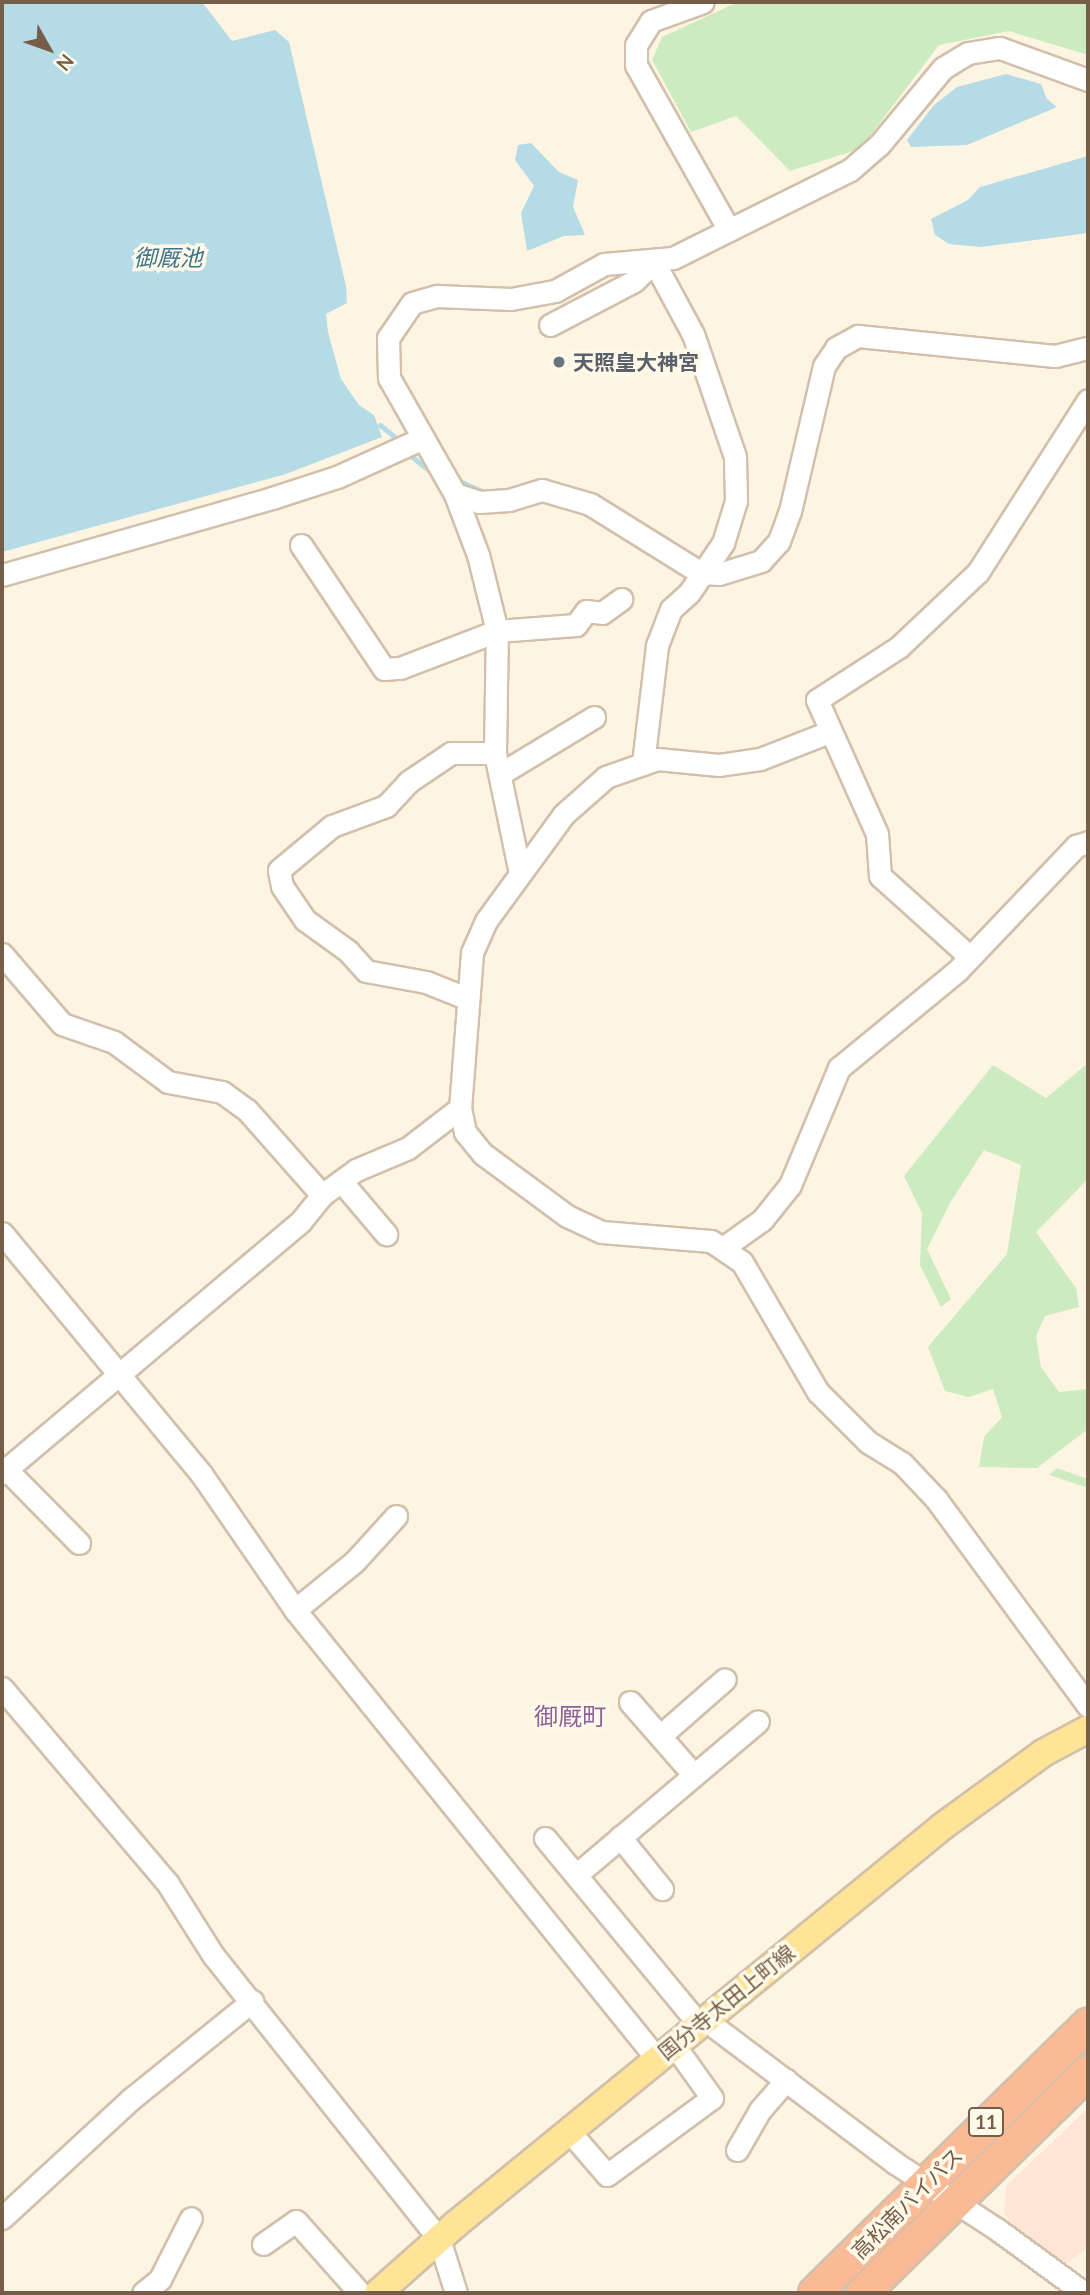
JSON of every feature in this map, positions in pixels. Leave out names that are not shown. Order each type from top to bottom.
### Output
[{"type":"highway","name":"高松南バイパス","points":[[816,2293],[1088,2025]]},
{"type":"highway","name":"高松南バイパス","points":[[863,2293],[954,2200],[1088,2072]]},
{"type":"main road","name":"国分寺太田上町線","points":[[378,2293],[569,2131],[943,1826],[1043,1753],[1088,1729]]},
{"type":"street","points":[[703,2],[651,21],[636,45],[636,65],[729,230]]},
{"type":"street","points":[[520,873],[498,764],[497,631],[478,555],[455,494],[389,378],[386,359],[388,338],[412,303],[437,296],[511,299],[555,291],[604,264],[653,262],[703,246],[729,230],[850,170],[880,145],[943,68],[968,53],[1000,48],[1088,80]]},
{"type":"street","points":[[550,325],[634,281],[653,262]]},
{"type":"street","points":[[643,764],[657,646],[671,609],[723,543],[736,501],[735,457],[693,334],[653,262]]},
{"type":"street","points":[[455,494],[479,502],[509,500],[542,490],[590,504],[701,573],[719,574],[752,565],[779,541],[790,511],[824,366],[836,348],[858,336],[1055,356],[1088,348]]},
{"type":"street","points":[[970,957],[880,876],[877,834],[829,732],[817,700],[899,647],[978,572],[1088,400]]},
{"type":"street","points":[[2,578],[34,566],[337,477],[423,438]]},
{"type":"street","points":[[301,545],[384,668],[400,668],[497,631],[576,625],[586,611],[602,613],[621,599]]},
{"type":"street","points":[[466,998],[426,982],[366,971],[348,951],[305,920],[282,886],[279,870],[332,827],[386,806],[408,782],[451,753],[498,764],[594,717]]},
{"type":"street","points":[[829,732],[760,759],[719,765],[657,760],[643,764],[606,777],[564,814],[486,921],[472,953],[466,998],[460,1108],[465,1132],[483,1154],[567,1216],[602,1232],[693,1237],[724,1247],[742,1262],[761,1288],[818,1392],[868,1442],[902,1463],[936,1499],[1088,1706]]},
{"type":"street","points":[[724,1247],[762,1220],[790,1185],[839,1068],[970,957],[1076,846],[1088,842]]},
{"type":"street","points":[[2,954],[62,1024],[114,1042],[168,1082],[222,1093],[247,1110],[323,1195]]},
{"type":"street","points":[[79,1543],[4,1471],[118,1371],[302,1221],[323,1195],[341,1181],[408,1148],[460,1108]]},
{"type":"street","points":[[341,1181],[386,1234]]},
{"type":"street","points":[[2,1233],[202,1475],[295,1610],[665,2052],[712,2098],[607,2175],[569,2131]]},
{"type":"street","points":[[295,1610],[355,1561],[396,1516]]},
{"type":"street","points":[[660,1736],[725,1679]]},
{"type":"street","points":[[2,1688],[168,1884],[213,1955],[439,2239],[456,2293]]},
{"type":"street","points":[[630,1702],[694,1775]]},
{"type":"street","points":[[576,1875],[758,1721]]},
{"type":"street","points":[[620,1837],[662,1889]]},
{"type":"street","points":[[545,1838],[702,2022],[1084,2293]]},
{"type":"street","points":[[2,2218],[131,2099],[252,2001]]},
{"type":"street","points":[[737,2150],[760,2110],[786,2080]]},
{"type":"street","points":[[143,2293],[160,2279],[191,2218]]},
{"type":"street","points":[[263,2244],[296,2221],[360,2293]]},
{"type":"shaded area","points":[[1088,2108],[1088,2248],[1062,2266],[1017,2234],[1004,2212],[1007,2185]]},
{"type":"green space","points":[[738,2],[1088,2],[1088,55],[1009,31],[939,45],[860,149],[790,171],[736,116],[691,132],[652,60],[662,37]]},
{"type":"green space","points":[[1088,1063],[1088,1179],[1036,1232],[1076,1288],[1079,1307],[1045,1316],[1036,1336],[1041,1367],[1059,1392],[1088,1389],[1088,1429],[1037,1468],[979,1467],[984,1437],[1002,1417],[993,1389],[969,1397],[945,1391],[928,1347],[1007,1254],[1021,1165],[984,1150],[950,1203],[927,1249],[951,1299],[941,1307],[920,1265],[922,1213],[904,1176],[993,1065],[1046,1098]]},
{"type":"green space","points":[[1057,1468],[1088,1479],[1088,1488],[1049,1475]]},
{"type":"water","name":"御厩池","points":[[2,2],[202,2],[232,41],[275,30],[289,42],[346,286],[347,303],[326,314],[328,332],[341,379],[359,405],[374,415],[382,437],[286,474],[2,552]]},
{"type":"water","points":[[1006,74],[1041,84],[1047,99],[1057,107],[967,145],[911,147],[907,140],[934,105],[957,87]]},
{"type":"water","points":[[531,143],[559,172],[578,180],[573,207],[585,235],[564,236],[527,251],[521,213],[534,186],[515,160],[518,145]]},
{"type":"water","points":[[1088,156],[1088,233],[981,247],[949,244],[935,235],[931,219],[968,200],[980,187]]},
{"type":"waterway","points":[[803,411],[812,373]]},
{"type":"waterway","points":[[380,425],[396,438]]},
{"type":"waterway","points":[[405,451],[432,473]]},
{"type":"waterway","points":[[457,480],[486,493]]},
{"type":"place","name":"天照皇大神宮","points":[[559,362]]},
{"type":"district","name":"御厩町","points":[[570,1716]]}]
